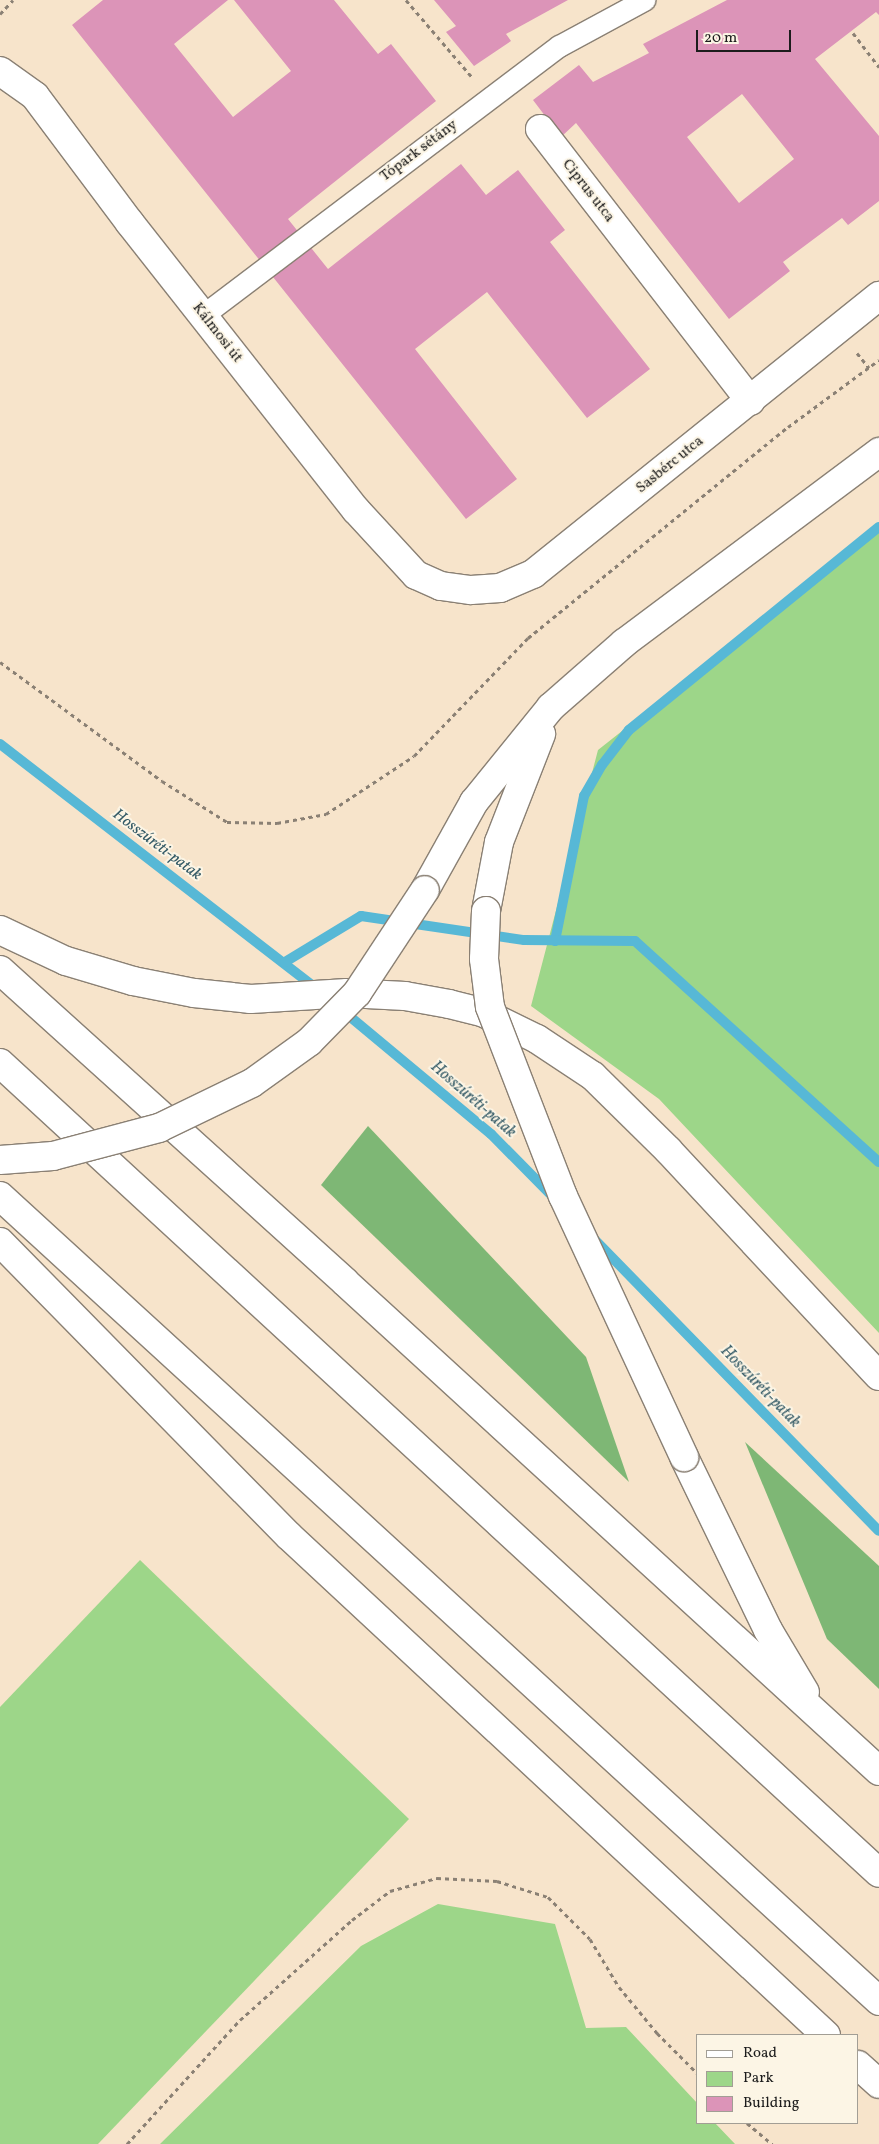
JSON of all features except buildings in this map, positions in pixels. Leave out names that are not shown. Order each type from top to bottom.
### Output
[{"type":"main road","name":"Kálmosi út","points":[[0,70],[35,96],[130,224],[356,510],[416,575],[441,586]]},
{"type":"main road","name":"Ciprus utca","points":[[540,129],[750,401]]},
{"type":"main road","name":"Sasbérc utca","points":[[441,586],[471,590],[500,588],[533,574],[879,296]]},
{"type":"main road","points":[[0,1160],[53,1156],[159,1128],[252,1083],[309,1042],[357,993],[425,890],[474,802],[551,707],[624,643],[879,452]]},
{"type":"main road","points":[[551,707],[499,842],[486,911],[484,959],[490,1007],[563,1196],[684,1457],[768,1630],[820,1717]]},
{"type":"main road","points":[[0,930],[66,961],[133,981],[194,993],[252,999],[347,993],[405,996],[484,1013],[537,1039],[593,1076],[668,1150],[879,1376]]},
{"type":"main road","points":[[0,970],[345,1282],[879,1771]]},
{"type":"main road","points":[[0,1063],[879,1873]]},
{"type":"main road","points":[[0,1196],[879,2001]]},
{"type":"main road","points":[[0,1242],[289,1536],[825,2034]]},
{"type":"main road","points":[[859,2066],[879,2084]]},
{"type":"street","name":"Tópark sétány","points":[[203,315],[559,46],[644,0]]},
{"type":"path","points":[[0,13],[13,0]]},
{"type":"path","points":[[406,0],[471,77],[496,93]]},
{"type":"path","points":[[853,32],[879,67]]},
{"type":"path","points":[[0,662],[162,781],[227,822],[277,823],[326,814],[376,783],[414,756],[528,638],[788,427],[879,360]]},
{"type":"path","points":[[127,2144],[240,2020],[352,1920],[390,1891],[437,1878],[497,1880],[548,1897],[590,1939],[619,1987],[657,2033],[696,2072]]},
{"type":"path","points":[[748,2124],[772,2144]]},
{"type":"green space","points":[[879,528],[879,1333],[659,1099],[531,1006],[598,750]]},
{"type":"green space","points":[[368,1126],[586,1357],[629,1482],[321,1185]]},
{"type":"green space","points":[[745,1442],[879,1566],[879,1689],[827,1639]]},
{"type":"green space","points":[[140,1560],[409,1819],[98,2144],[0,2144],[0,1707]]},
{"type":"green space","points":[[438,1904],[555,1924],[586,2028],[626,2027],[696,2102],[696,2124],[716,2124],[735,2144],[160,2144],[361,1946]]},
{"type":"waterway","points":[[555,941],[584,796],[602,765],[629,730],[879,527]]},
{"type":"waterway","name":"Hosszúréti-patak","points":[[0,744],[317,989]]},
{"type":"waterway","points":[[285,962],[361,916],[524,940],[635,941],[879,1162]]},
{"type":"waterway","name":"Hosszúréti-patak","points":[[342,1010],[491,1134],[555,1199]]},
{"type":"waterway","name":"Hosszúréti-patak","points":[[593,1238],[879,1531]]}]
